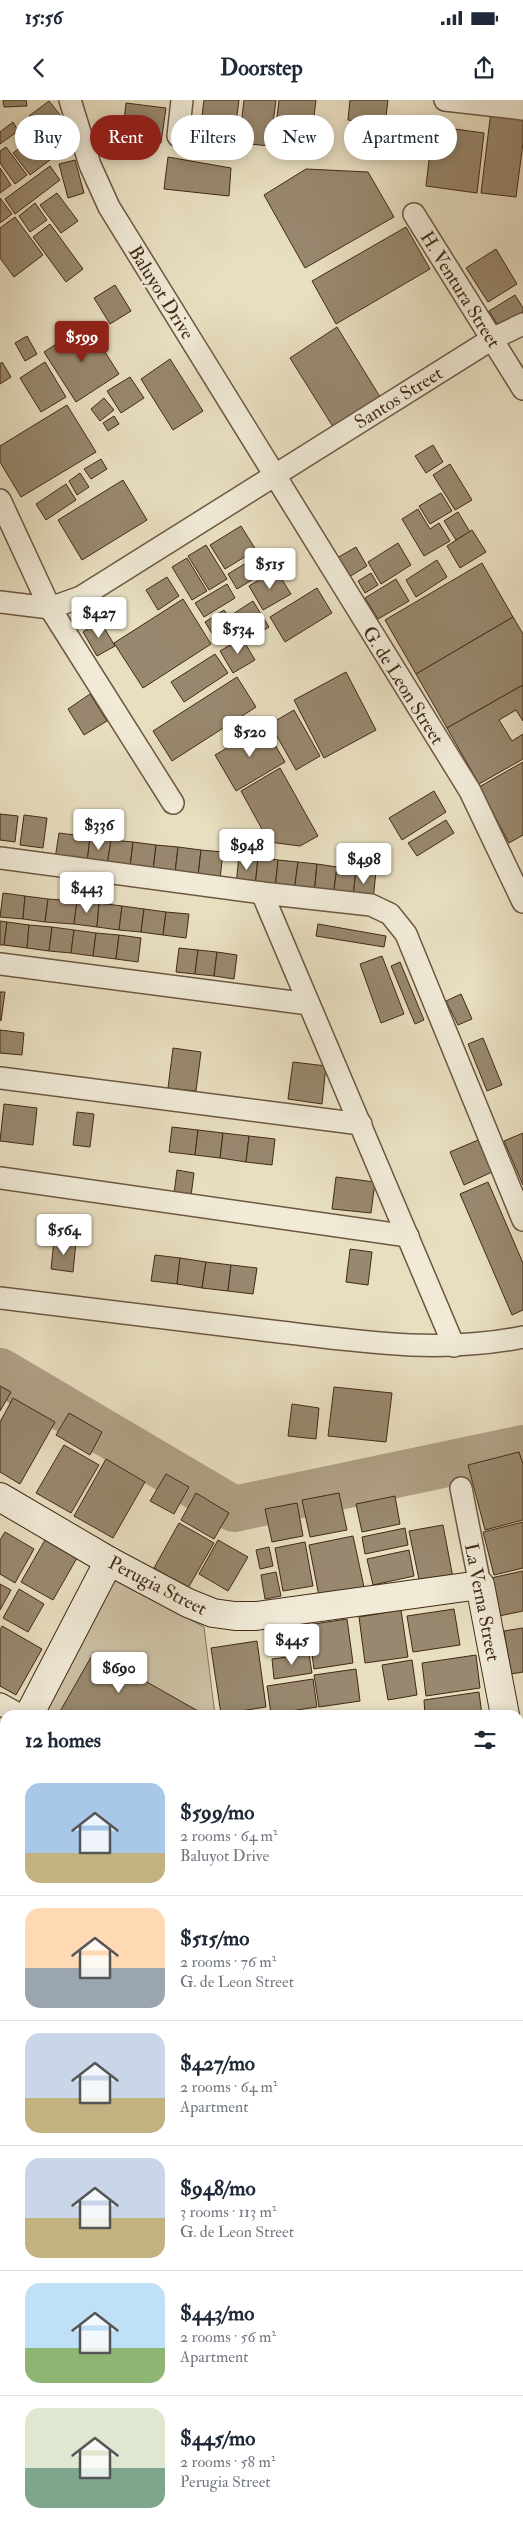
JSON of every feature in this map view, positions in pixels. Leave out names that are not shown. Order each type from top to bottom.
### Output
[{"type":"street","name":"Baluyot Drive","points":[[70,100],[90,165],[109,207],[275,474]]},
{"type":"street","points":[[180,115],[182,100]]},
{"type":"street","points":[[445,100],[523,109]]},
{"type":"street","name":"H. Ventura Street","points":[[414,214],[523,389]]},
{"type":"street","name":"Santos Street","points":[[50,608],[80,597],[492,339],[523,324]]},
{"type":"street","name":"G. de Leon Street","points":[[275,474],[470,791],[523,902]]},
{"type":"street","points":[[0,500],[50,608],[173,803]]},
{"type":"street","points":[[0,602],[50,608]]},
{"type":"street","points":[[0,858],[371,906],[390,914],[406,934],[523,1220]]},
{"type":"street","points":[[262,893],[454,1346]]},
{"type":"street","points":[[0,964],[309,1004]]},
{"type":"street","points":[[0,1078],[361,1124]]},
{"type":"street","points":[[0,1178],[408,1236]]},
{"type":"street","points":[[0,1298],[382,1344],[454,1346],[490,1344],[523,1337]]},
{"type":"street","name":"La Verna Street","points":[[461,1488],[504,1710]]},
{"type":"street","name":"Perugia Street","points":[[0,1497],[109,1561],[188,1603],[213,1613],[256,1616],[480,1586]]},
{"type":"street","points":[[32,1710],[109,1561]]},
{"type":"shaded area","points":[[115,1579],[204,1627],[214,1710],[44,1710]]},
{"type":"building","points":[[3,100],[26,100],[27,106],[4,107]]},
{"type":"building","points":[[204,100],[239,100],[237,115],[202,115]]},
{"type":"building","points":[[244,100],[276,100],[274,115],[264,115],[264,145],[254,144],[254,115],[242,115]]},
{"type":"building","points":[[279,100],[316,100],[314,115],[277,115]]},
{"type":"building","points":[[350,100],[388,100],[386,115],[348,115]]},
{"type":"building","points":[[49,101],[60,115],[30,115]]},
{"type":"building","points":[[126,103],[166,108],[161,143],[161,115],[125,115]]},
{"type":"building","points":[[491,111],[523,115],[523,143],[516,197],[481,193]]},
{"type":"building","points":[[13,122],[15,133],[0,144],[0,132]]},
{"type":"building","points":[[457,129],[484,133],[477,193],[426,186],[429,160],[457,160]]},
{"type":"building","points":[[6,147],[27,175],[15,184],[0,163],[0,151]]},
{"type":"building","points":[[168,157],[171,158],[171,160],[185,160],[231,168],[229,196],[164,189]]},
{"type":"building","points":[[18,160],[50,160],[30,175]]},
{"type":"building","points":[[75,160],[84,193],[68,198],[59,164]]},
{"type":"building","points":[[50,166],[60,180],[15,214],[5,199]]},
{"type":"building","points":[[0,168],[11,185],[0,193]]},
{"type":"building","points":[[306,169],[368,172],[394,217],[305,268],[264,195]]},
{"type":"building","points":[[57,193],[78,221],[61,233],[40,205]]},
{"type":"building","points":[[0,198],[12,214],[0,223]]},
{"type":"building","points":[[35,203],[47,220],[30,232],[19,216]]},
{"type":"building","points":[[15,217],[43,255],[14,277],[0,258],[0,228]]},
{"type":"building","points":[[50,224],[83,269],[66,282],[33,237]]},
{"type":"building","points":[[406,227],[430,269],[336,324],[312,281]]},
{"type":"building","points":[[496,249],[517,284],[488,302],[466,268]]},
{"type":"building","points":[[115,285],[131,311],[110,324],[94,298]]},
{"type":"building","points":[[515,295],[523,308],[523,320],[503,333],[489,311]]},
{"type":"building","points":[[87,324],[119,374],[76,402],[44,352]]},
{"type":"building","points":[[337,327],[382,400],[335,430],[290,358]]},
{"type":"building","points":[[27,336],[37,354],[25,361],[15,343]]},
{"type":"building","points":[[170,359],[203,411],[173,430],[141,379]]},
{"type":"building","points":[[2,362],[11,377],[0,384],[0,364]]},
{"type":"building","points":[[45,362],[66,397],[41,412],[20,378]]},
{"type":"building","points":[[130,377],[144,398],[121,413],[107,391]]},
{"type":"building","points":[[104,398],[114,410],[100,421],[91,409]]},
{"type":"building","points":[[67,405],[96,452],[21,497],[0,462],[0,446]]},
{"type":"building","points":[[114,416],[119,424],[108,431],[103,423]]},
{"type":"building","points":[[433,445],[443,462],[426,473],[415,456]]},
{"type":"building","points":[[101,459],[107,469],[91,479],[84,469]]},
{"type":"building","points":[[450,464],[472,500],[455,510],[433,475]]},
{"type":"building","points":[[80,473],[89,487],[77,495],[69,481]]},
{"type":"building","points":[[123,480],[147,520],[82,560],[58,520]]},
{"type":"building","points":[[66,484],[76,500],[46,520],[36,504]]},
{"type":"building","points":[[441,493],[452,511],[430,524],[419,506]]},
{"type":"building","points":[[418,509],[430,529],[439,523],[450,541],[424,556],[402,519]]},
{"type":"building","points":[[458,512],[470,532],[456,540],[444,521]]},
{"type":"building","points":[[241,526],[256,550],[225,569],[210,545]]},
{"type":"building","points":[[472,530],[486,552],[460,568],[447,546]]},
{"type":"building","points":[[398,543],[411,565],[381,584],[368,562]]},
{"type":"building","points":[[206,545],[227,579],[209,590],[188,556]]},
{"type":"building","points":[[356,547],[367,566],[349,577],[337,558]]},
{"type":"building","points":[[261,554],[270,569],[237,589],[228,574]]},
{"type":"building","points":[[187,558],[207,591],[192,600],[172,567]]},
{"type":"building","points":[[437,560],[447,577],[416,597],[406,580]]},
{"type":"building","points":[[482,563],[513,617],[416,674],[385,620]]},
{"type":"building","points":[[276,570],[291,594],[263,610],[249,586]]},
{"type":"building","points":[[371,573],[378,585],[365,593],[358,581]]},
{"type":"building","points":[[167,577],[179,596],[158,610],[146,590]]},
{"type":"building","points":[[396,579],[409,601],[378,619],[365,598]]},
{"type":"building","points":[[227,584],[235,598],[204,617],[195,603]]},
{"type":"building","points":[[317,588],[332,613],[285,642],[270,617]]},
{"type":"building","points":[[183,599],[211,644],[143,688],[114,643]]},
{"type":"building","points":[[253,601],[269,627],[248,640],[233,614]]},
{"type":"building","points":[[224,610],[239,633],[219,645],[205,622]]},
{"type":"building","points":[[513,617],[523,634],[523,685],[447,728],[416,674]]},
{"type":"building","points":[[100,621],[115,646],[97,656],[83,632]]},
{"type":"building","points":[[242,638],[255,660],[233,673],[220,651]]},
{"type":"building","points":[[215,654],[228,673],[184,702],[171,682]]},
{"type":"building","points":[[346,672],[376,730],[324,758],[294,700]]},
{"type":"building","points":[[237,677],[256,707],[172,761],[153,731]]},
{"type":"building","points":[[523,685],[523,721],[516,710],[499,720],[512,741],[523,734],[523,759],[479,784],[447,728]]},
{"type":"building","points":[[90,694],[107,721],[84,735],[68,709]]},
{"type":"building","points":[[294,710],[320,756],[296,770],[270,724]]},
{"type":"building","points":[[264,726],[285,762],[236,791],[215,755]]},
{"type":"building","points":[[523,762],[523,835],[509,843],[479,787]]},
{"type":"building","points":[[280,768],[318,836],[300,846],[269,842],[241,791]]},
{"type":"building","points":[[434,791],[446,812],[402,840],[389,818]]},
{"type":"building","points":[[0,814],[18,816],[15,842],[0,840]]},
{"type":"building","points":[[24,815],[47,818],[43,848],[20,845]]},
{"type":"building","points":[[446,820],[454,833],[417,856],[408,843]]},
{"type":"building","points":[[59,833],[90,837],[87,863],[55,859]]},
{"type":"building","points":[[90,837],[111,840],[107,866],[87,863]]},
{"type":"building","points":[[111,840],[133,842],[130,868],[107,866]]},
{"type":"building","points":[[133,842],[156,845],[153,871],[130,868]]},
{"type":"building","points":[[156,845],[178,847],[175,873],[153,871]]},
{"type":"building","points":[[178,847],[201,850],[198,876],[175,873]]},
{"type":"building","points":[[201,850],[223,852],[220,879],[198,876]]},
{"type":"building","points":[[239,855],[258,857],[255,888],[236,885]]},
{"type":"building","points":[[258,857],[278,860],[275,890],[255,888]]},
{"type":"building","points":[[278,860],[298,862],[294,892],[275,890]]},
{"type":"building","points":[[298,862],[317,864],[314,895],[294,892]]},
{"type":"building","points":[[317,864],[337,867],[333,897],[314,895]]},
{"type":"building","points":[[337,867],[356,868],[353,899],[333,897]]},
{"type":"building","points":[[356,868],[376,871],[373,901],[353,899]]},
{"type":"building","points":[[3,893],[25,896],[23,919],[0,917]]},
{"type":"building","points":[[25,896],[48,899],[45,922],[23,919]]},
{"type":"building","points":[[48,899],[77,901],[74,924],[45,922]]},
{"type":"building","points":[[77,901],[99,903],[97,927],[74,924]]},
{"type":"building","points":[[99,903],[122,906],[119,930],[97,927]]},
{"type":"building","points":[[122,906],[144,909],[141,932],[119,930]]},
{"type":"building","points":[[144,909],[166,912],[163,935],[141,932]]},
{"type":"building","points":[[166,912],[189,914],[186,938],[163,935]]},
{"type":"building","points":[[0,921],[7,922],[4,945],[0,945]]},
{"type":"building","points":[[7,922],[29,925],[27,948],[4,945]]},
{"type":"building","points":[[318,924],[386,936],[384,947],[316,936]]},
{"type":"building","points":[[29,925],[52,927],[49,951],[27,948]]},
{"type":"building","points":[[52,927],[74,930],[71,953],[49,951]]},
{"type":"building","points":[[74,930],[96,933],[93,956],[71,953]]},
{"type":"building","points":[[96,933],[119,935],[116,959],[93,956]]},
{"type":"building","points":[[119,935],[141,938],[138,962],[116,959]]},
{"type":"building","points":[[179,948],[198,950],[195,974],[176,972]]},
{"type":"building","points":[[198,950],[217,952],[214,976],[195,974]]},
{"type":"building","points":[[217,952],[237,955],[234,979],[214,976]]},
{"type":"building","points":[[382,956],[404,1014],[381,1023],[360,964]]},
{"type":"building","points":[[400,962],[424,1020],[415,1024],[391,966]]},
{"type":"building","points":[[0,992],[5,992],[1,1021],[0,1020]]},
{"type":"building","points":[[461,994],[472,1019],[458,1025],[446,1001]]},
{"type":"building","points":[[0,1030],[24,1033],[22,1055],[0,1053]]},
{"type":"building","points":[[483,1038],[502,1085],[487,1091],[468,1044]]},
{"type":"building","points":[[173,1048],[201,1052],[196,1091],[168,1088]]},
{"type":"building","points":[[293,1062],[326,1066],[322,1104],[288,1099]]},
{"type":"building","points":[[4,1104],[37,1108],[33,1145],[0,1141]]},
{"type":"building","points":[[77,1112],[94,1114],[90,1147],[73,1145]]},
{"type":"building","points":[[172,1127],[198,1130],[195,1155],[169,1152]]},
{"type":"building","points":[[198,1130],[223,1133],[220,1158],[195,1155]]},
{"type":"building","points":[[223,1133],[249,1136],[246,1162],[220,1158]]},
{"type":"building","points":[[523,1133],[523,1185],[504,1141]]},
{"type":"building","points":[[249,1136],[275,1139],[272,1165],[246,1162]]},
{"type":"building","points":[[478,1140],[492,1172],[464,1185],[450,1152]]},
{"type":"building","points":[[177,1170],[194,1173],[191,1196],[174,1194]]},
{"type":"building","points":[[336,1177],[375,1182],[371,1213],[332,1209]]},
{"type":"building","points":[[488,1182],[523,1263],[523,1310],[512,1315],[460,1194]]},
{"type":"building","points":[[54,1240],[76,1242],[73,1272],[51,1269]]},
{"type":"building","points":[[350,1249],[372,1252],[368,1285],[346,1282]]},
{"type":"building","points":[[155,1255],[180,1258],[177,1284],[151,1281]]},
{"type":"building","points":[[180,1258],[206,1262],[202,1288],[177,1284]]},
{"type":"building","points":[[206,1262],[231,1265],[228,1291],[202,1288]]},
{"type":"building","points":[[231,1265],[257,1268],[253,1294],[228,1291]]},
{"type":"building","points":[[0,1386],[11,1392],[0,1411]]},
{"type":"building","points":[[334,1387],[392,1393],[386,1442],[328,1436]]},
{"type":"building","points":[[13,1398],[55,1422],[20,1484],[0,1472],[0,1422]]},
{"type":"building","points":[[292,1404],[319,1408],[316,1439],[288,1436]]},
{"type":"building","points":[[69,1413],[102,1432],[90,1455],[56,1435]]},
{"type":"building","points":[[64,1445],[99,1465],[71,1513],[36,1493]]},
{"type":"building","points":[[519,1452],[523,1464],[523,1520],[485,1530],[468,1465]]},
{"type":"building","points":[[106,1459],[145,1482],[113,1538],[74,1516]]},
{"type":"building","points":[[166,1474],[189,1487],[174,1514],[150,1501]]},
{"type":"building","points":[[196,1493],[229,1513],[214,1539],[181,1520]]},
{"type":"building","points":[[339,1493],[347,1530],[310,1537],[302,1500]]},
{"type":"building","points":[[395,1496],[400,1524],[362,1532],[356,1504]]},
{"type":"building","points":[[297,1503],[303,1536],[272,1542],[265,1509]]},
{"type":"building","points":[[523,1522],[523,1568],[494,1575],[483,1532]]},
{"type":"building","points":[[179,1523],[214,1543],[188,1588],[154,1568]]},
{"type":"building","points":[[443,1525],[453,1578],[420,1584],[409,1531]]},
{"type":"building","points":[[405,1528],[408,1545],[365,1554],[362,1537]]},
{"type":"building","points":[[5,1532],[34,1549],[15,1583],[0,1574],[0,1540]]},
{"type":"building","points":[[353,1536],[364,1587],[319,1596],[309,1545]]},
{"type":"building","points":[[45,1540],[77,1558],[53,1600],[21,1582]]},
{"type":"building","points":[[218,1540],[248,1557],[228,1591],[199,1574]]},
{"type":"building","points":[[305,1542],[313,1586],[283,1591],[275,1548]]},
{"type":"building","points":[[269,1547],[273,1566],[260,1569],[256,1550]]},
{"type":"building","points":[[409,1550],[414,1576],[373,1585],[367,1559]]},
{"type":"building","points":[[523,1571],[523,1611],[499,1616],[491,1578]]},
{"type":"building","points":[[276,1572],[281,1596],[265,1599],[261,1575]]},
{"type":"building","points":[[0,1584],[11,1590],[0,1610]]},
{"type":"building","points":[[19,1589],[44,1604],[28,1632],[3,1618]]},
{"type":"building","points":[[454,1609],[460,1645],[413,1652],[407,1616]]},
{"type":"building","points":[[401,1610],[408,1657],[365,1663],[359,1617]]},
{"type":"building","points":[[300,1616],[305,1649],[271,1654],[266,1621]]},
{"type":"building","points":[[347,1619],[353,1663],[314,1669],[308,1625]]},
{"type":"building","points":[[2,1626],[42,1649],[16,1695],[0,1686],[0,1630]]},
{"type":"building","points":[[523,1628],[523,1672],[511,1674],[504,1631]]},
{"type":"building","points":[[257,1641],[266,1707],[247,1710],[220,1710],[211,1648]]},
{"type":"building","points":[[94,1652],[196,1710],[61,1710]]},
{"type":"building","points":[[309,1654],[312,1673],[274,1679],[272,1659]]},
{"type":"building","points":[[476,1655],[480,1688],[426,1696],[422,1663]]},
{"type":"building","points":[[412,1660],[417,1695],[388,1700],[382,1665]]},
{"type":"building","points":[[356,1669],[360,1701],[319,1707],[314,1675]]},
{"type":"building","points":[[313,1679],[317,1707],[297,1710],[270,1710],[267,1686]]},
{"type":"building","points":[[479,1692],[481,1710],[425,1710],[424,1700]]},
{"type":"waterway","points":[[0,1371],[234,1509],[523,1448]]}]
